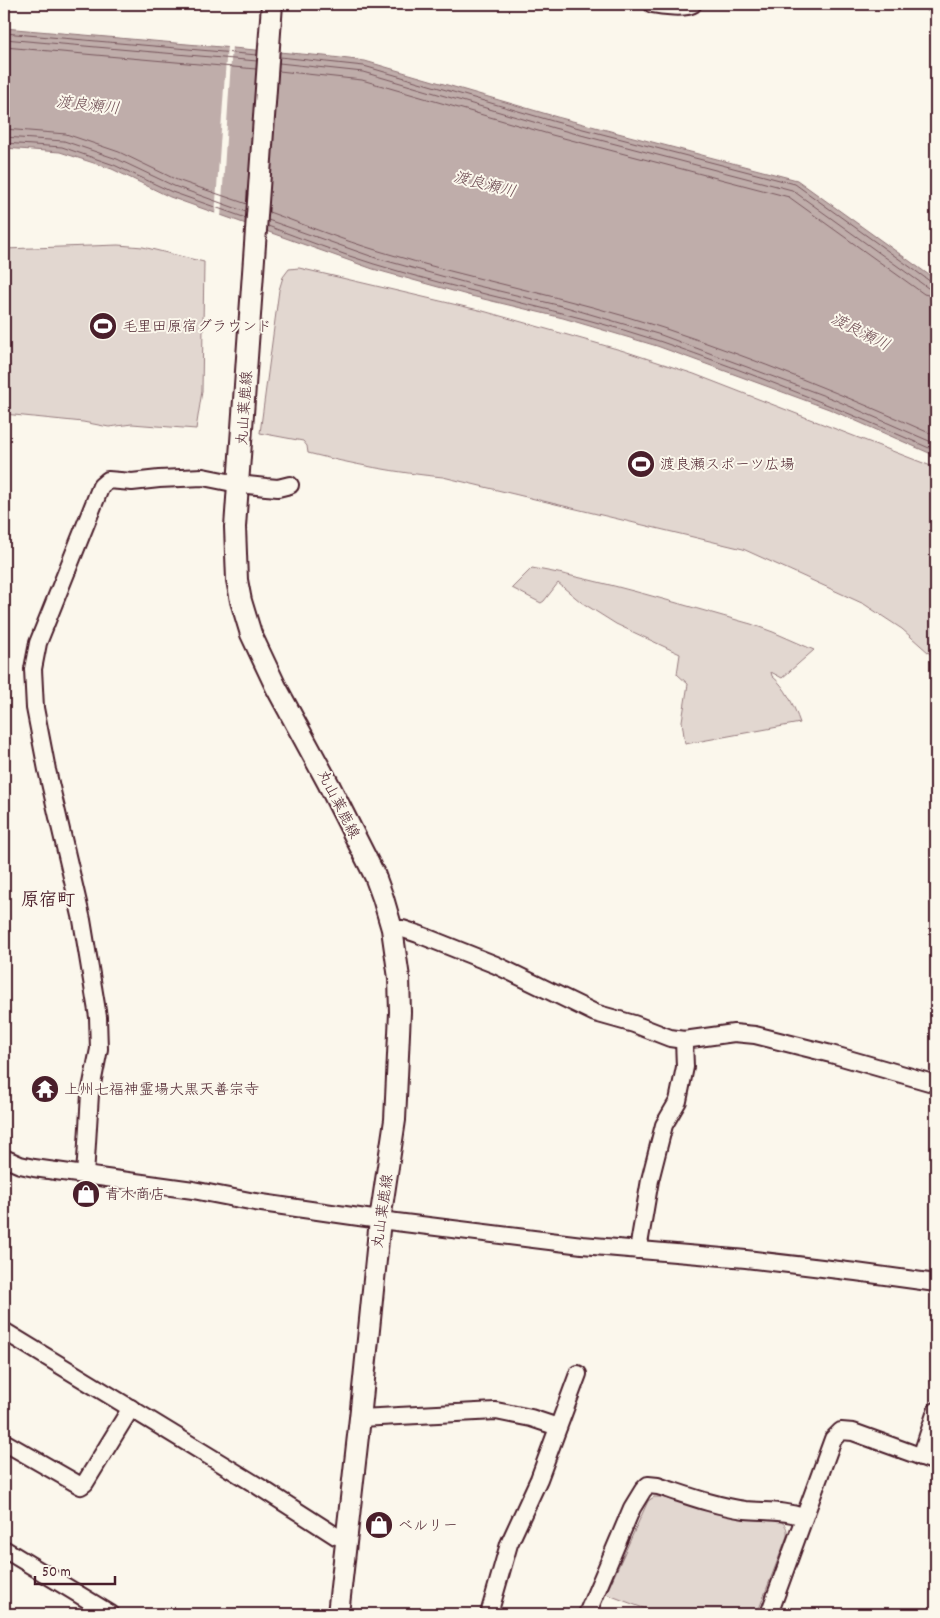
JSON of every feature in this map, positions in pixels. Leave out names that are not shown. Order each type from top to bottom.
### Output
[{"type":"main road","name":"丸山葉鹿線","points":[[272,4],[235,527],[236,573],[248,626],[276,687],[367,859],[383,898],[392,929],[398,969],[400,1012],[395,1120],[380,1220],[338,1614]]},
{"type":"street","points":[[652,4],[684,6],[693,4]]},
{"type":"street","points":[[85,1176],[90,1094],[99,1049],[98,1017],[82,920],[47,770],[35,708],[33,669],[38,642],[104,482],[112,480],[132,482],[160,479],[239,477],[278,488],[290,485]]},
{"type":"street","points":[[392,929],[403,929],[418,934],[496,965],[595,1013],[634,1024],[670,1038],[684,1040],[734,1032],[755,1035],[832,1054],[936,1084]]},
{"type":"street","points":[[638,1250],[650,1180],[664,1125],[678,1101],[685,1067],[684,1040]]},
{"type":"street","points":[[4,1158],[27,1167],[193,1190],[255,1202],[380,1220],[582,1245],[829,1268],[936,1283]]},
{"type":"street","points":[[4,1332],[336,1536],[347,1538]]},
{"type":"street","points":[[489,1614],[509,1544],[539,1478],[578,1374]]},
{"type":"street","points":[[4,1442],[80,1486],[85,1483],[130,1408]]},
{"type":"street","points":[[360,1418],[496,1410],[532,1418],[558,1427]]},
{"type":"street","points":[[920,1456],[936,1411]]},
{"type":"street","points":[[769,1614],[832,1439],[840,1431],[853,1432],[936,1462]]},
{"type":"street","points":[[586,1614],[632,1508],[648,1485],[658,1486],[712,1504],[744,1510],[791,1513],[803,1517]]},
{"type":"street","points":[[4,1549],[111,1614]]},
{"type":"shaded area","name":"毛里田原宿グラウンド","points":[[118,245],[143,247],[204,262],[202,391],[196,429],[132,424],[109,427],[83,422],[4,414],[4,249]]},
{"type":"shaded area","name":"渡良瀬スポーツ広場","points":[[299,268],[483,311],[624,351],[694,374],[936,468],[936,661],[902,629],[864,604],[743,549],[443,477],[392,471],[324,457],[308,453],[307,446],[303,441],[260,433],[279,290],[283,277],[289,269]]},
{"type":"shaded area","points":[[532,568],[615,586],[751,624],[814,650],[782,678],[771,672],[772,676],[789,697],[800,723],[685,744],[682,721],[688,684],[677,674],[680,654],[616,624],[581,602],[558,583],[541,603],[512,588]]},
{"type":"shaded area","points":[[654,1497],[661,1497],[732,1516],[779,1520],[784,1525],[787,1536],[757,1614],[659,1614],[606,1594],[648,1501]]},
{"type":"water","name":"渡良瀬川","points":[[4,28],[365,61],[557,117],[797,180],[936,280],[936,456],[829,409],[657,346],[563,318],[471,296],[373,269],[170,197],[112,169],[60,152],[4,148]]},
{"type":"pier","points":[[227,45],[232,45],[221,218],[215,216]]},
{"type":"place","name":"毛里田原宿グラウンド","points":[[103,326]]},
{"type":"place","name":"渡良瀬スポーツ広場","points":[[641,464]]},
{"type":"place","name":"上州七福神霊場大黒天善宗寺","points":[[45,1089]]},
{"type":"place","name":"青木商店","points":[[86,1194]]},
{"type":"place","name":"ベルリー","points":[[379,1525]]},
{"type":"district","name":"原宿町","points":[[48,899]]}]
